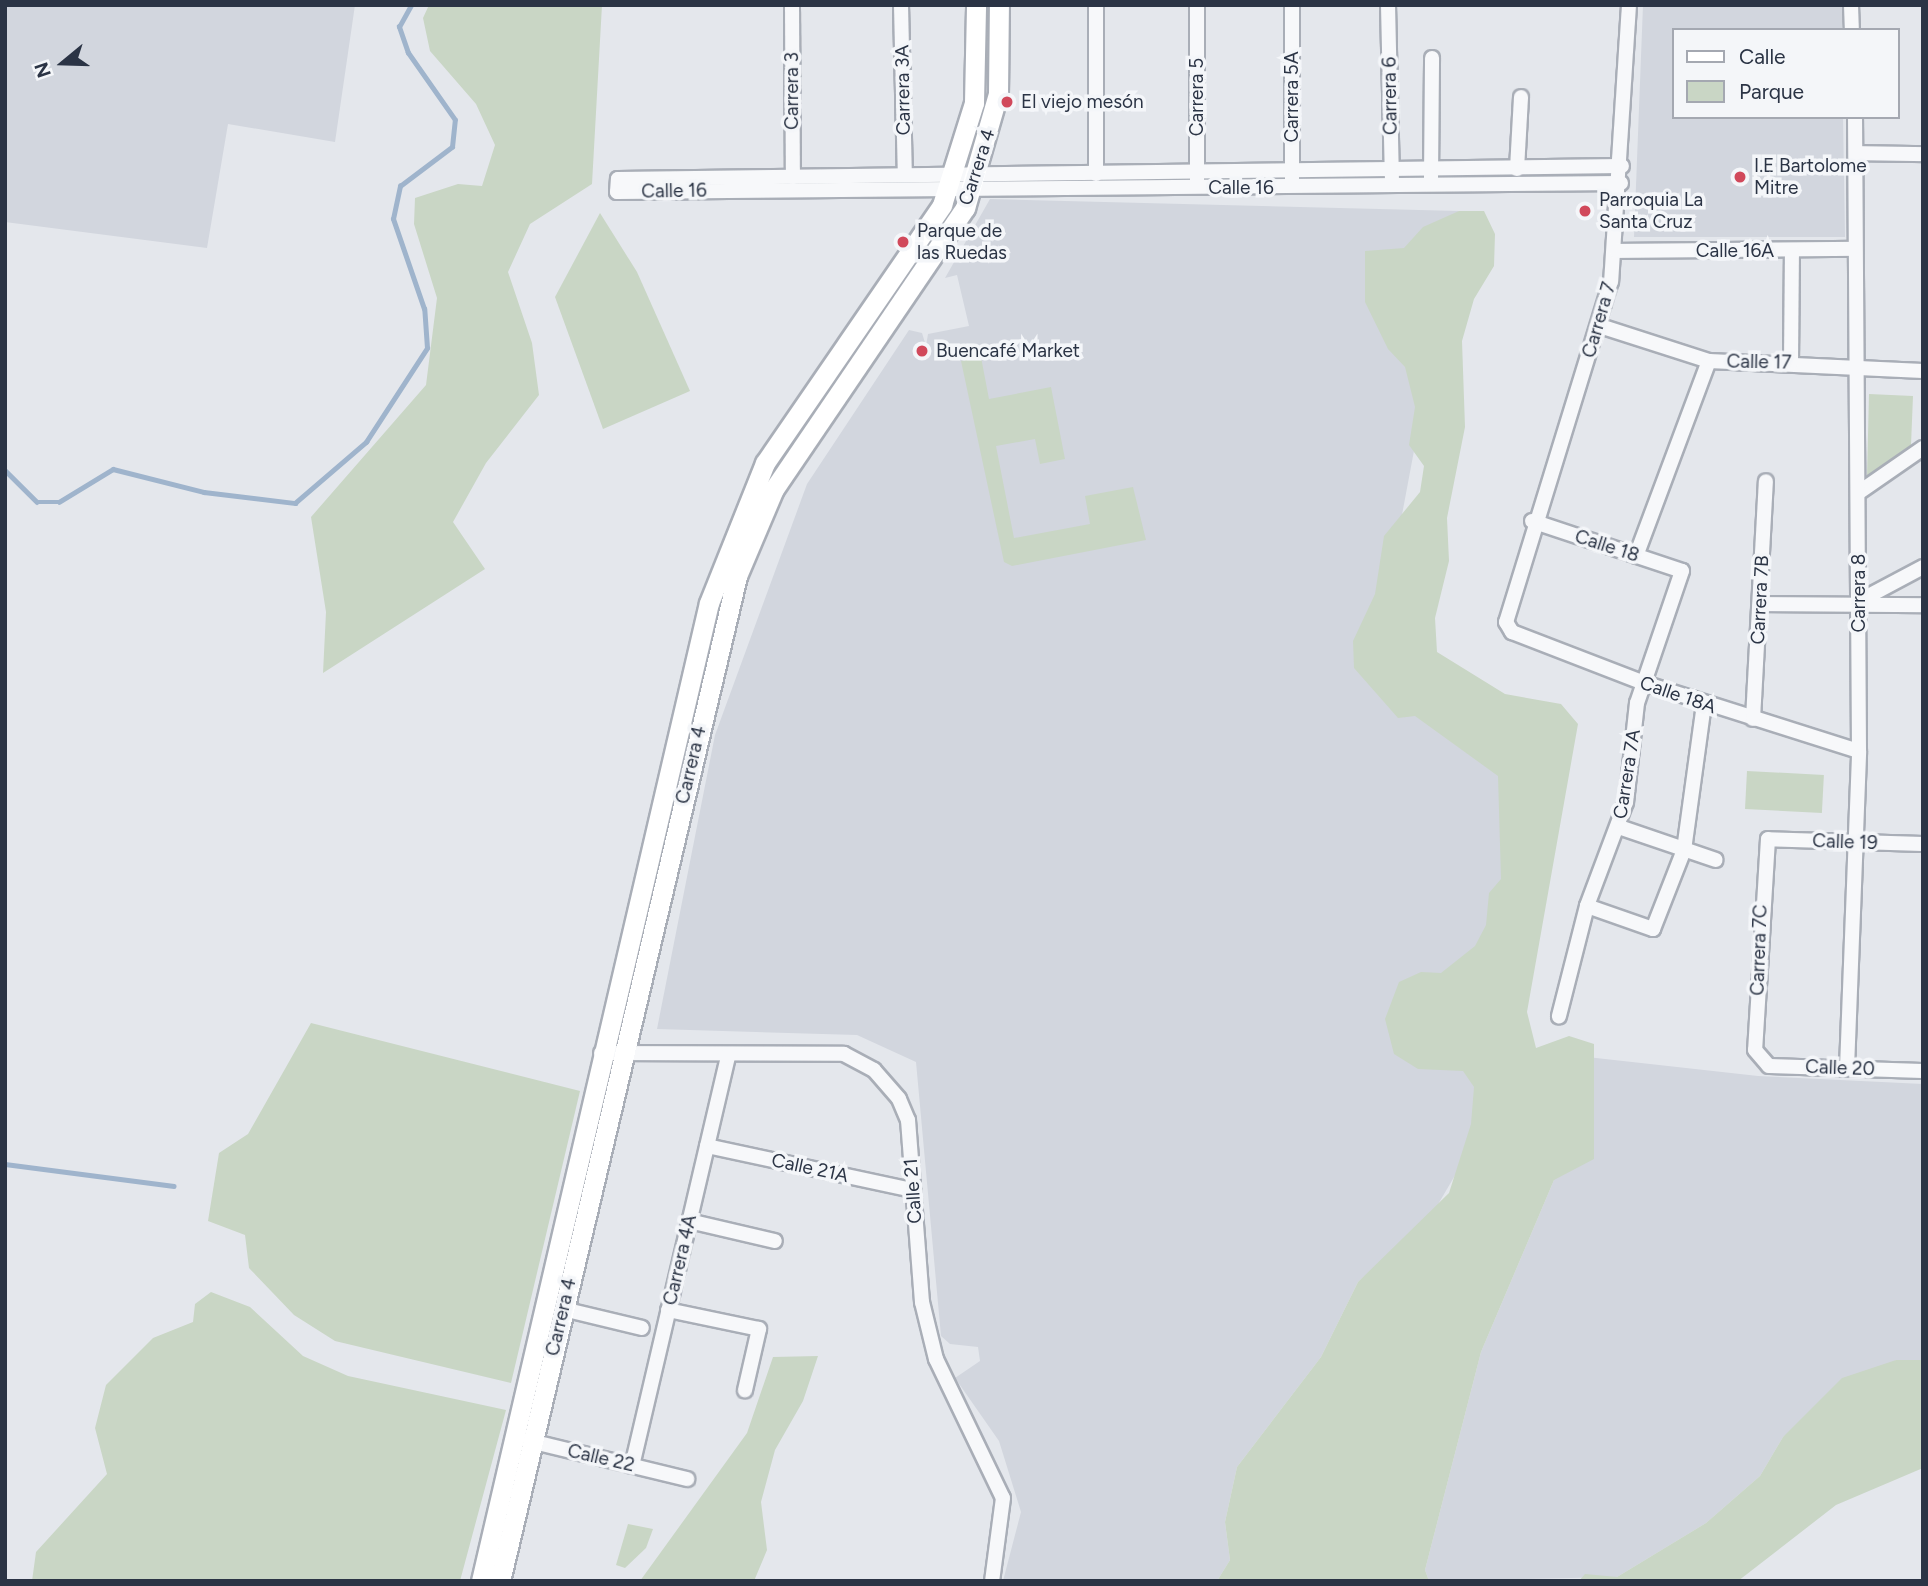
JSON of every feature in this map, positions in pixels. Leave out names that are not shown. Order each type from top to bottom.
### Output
[{"type":"main road","name":"Carrera 4","points":[[500,1581],[523,1440],[600,1053],[696,648],[733,529],[778,442],[910,275],[951,182],[974,103],[976,5]]},
{"type":"main road","name":"Carrera 4","points":[[481,1581],[563,1309],[745,551],[774,489],[910,275],[976,182],[998,94],[999,5]]},
{"type":"street","name":"Carrera 3","points":[[792,5],[793,177]]},
{"type":"street","name":"Carrera 3A","points":[[901,5],[905,176]]},
{"type":"street","points":[[1096,5],[1096,174]]},
{"type":"street","name":"Carrera 5","points":[[1197,5],[1197,181]]},
{"type":"street","name":"Carrera 5A","points":[[1292,5],[1292,181]]},
{"type":"street","name":"Carrera 6","points":[[1388,5],[1392,180]]},
{"type":"street","name":"Carrera 7","points":[[1506,622],[1532,522],[1600,326],[1616,251],[1629,5]]},
{"type":"street","points":[[1851,5],[1852,28]]},
{"type":"street","points":[[1431,187],[1432,58]]},
{"type":"street","points":[[1517,169],[1521,97]]},
{"type":"street","name":"Carrera 8","points":[[1847,1068],[1859,751],[1860,601],[1854,119]]},
{"type":"street","points":[[1856,153],[1923,154]]},
{"type":"street","name":"Calle 16","points":[[1392,180],[1431,171],[1622,166]]},
{"type":"street","name":"Calle 16","points":[[976,182],[1096,174],[1197,181]]},
{"type":"street","name":"Calle 16","points":[[951,182],[905,176],[618,179],[617,191],[951,182],[1392,180],[1431,187],[1621,183]]},
{"type":"street","name":"Calle 16A","points":[[1616,251],[1854,249]]},
{"type":"street","points":[[1791,362],[1792,251]]},
{"type":"street","name":"Calle 17","points":[[1600,326],[1709,361],[1791,362],[1923,371]]},
{"type":"street","points":[[1636,556],[1709,361]]},
{"type":"street","points":[[1858,493],[1923,448]]},
{"type":"street","name":"Carrera 7B","points":[[1753,719],[1766,481]]},
{"type":"street","name":"Calle 18","points":[[1532,522],[1682,571]]},
{"type":"street","points":[[1860,601],[1923,567]]},
{"type":"street","name":"Carrera 7A","points":[[1559,1016],[1587,906],[1619,827],[1644,683],[1682,571]]},
{"type":"street","points":[[1761,604],[1860,601],[1923,605]]},
{"type":"street","name":"Calle 18A","points":[[1506,622],[1512,632],[1644,683],[1859,751]]},
{"type":"street","points":[[1587,906],[1653,929],[1684,850],[1704,704]]},
{"type":"street","points":[[1619,827],[1716,860]]},
{"type":"street","name":"Calle 19","points":[[1768,839],[1923,844]]},
{"type":"street","name":"Carrera 7C","points":[[1760,1060],[1755,1050],[1768,839]]},
{"type":"street","name":"Calle 21","points":[[600,1053],[844,1054],[874,1070],[899,1098],[908,1120],[922,1301],[936,1359],[1003,1498],[992,1581]]},
{"type":"street","name":"Carrera 4A","points":[[632,1466],[729,1054]]},
{"type":"street","name":"Calle 20","points":[[1760,1060],[1769,1066],[1923,1072]]},
{"type":"street","name":"Calle 21A","points":[[707,1146],[913,1190]]},
{"type":"street","points":[[689,1222],[775,1241]]},
{"type":"street","points":[[563,1309],[642,1328]]},
{"type":"street","points":[[668,1310],[759,1329],[745,1390]]},
{"type":"street","name":"Calle 22","points":[[523,1440],[687,1479]]},
{"type":"shaded area","points":[[5,5],[355,5],[335,142],[228,124],[207,248],[5,222]]},
{"type":"shaded area","name":"I.E Bartolome Mitre","points":[[1643,5],[1842,5],[1842,28],[1672,28],[1672,119],[1843,119],[1845,237],[1634,237]]},
{"type":"shaded area","points":[[990,199],[1459,211],[1374,664],[1531,785],[1524,1050],[1758,1076],[1923,1084],[1923,1360],[1896,1360],[1783,1437],[1760,1476],[1706,1523],[1617,1577],[1429,1581],[1425,1570],[1481,1352],[1554,1180],[1457,1172],[1430,1218],[1358,1282],[1321,1357],[1237,1467],[1225,1522],[1230,1560],[1217,1581],[1003,1581],[1021,1512],[999,1441],[955,1378],[980,1361],[978,1347],[950,1344],[941,1336],[916,1062],[857,1035],[657,1029],[715,735],[807,484],[909,330],[922,333],[926,346],[928,334],[969,326],[957,275],[945,278]]},
{"type":"green space","points":[[429,5],[602,5],[592,184],[530,224],[508,272],[532,343],[539,395],[486,463],[453,522],[485,569],[323,673],[326,612],[311,517],[426,385],[437,298],[414,224],[415,198],[458,184],[482,186],[495,145],[476,104],[430,51],[423,18]]},
{"type":"green space","points":[[1459,211],[1484,211],[1495,234],[1494,266],[1474,299],[1462,341],[1465,427],[1447,518],[1449,561],[1435,618],[1437,652],[1505,694],[1561,704],[1578,724],[1527,1012],[1536,1048],[1569,1036],[1594,1044],[1594,1159],[1554,1180],[1481,1352],[1425,1570],[1429,1581],[1217,1581],[1230,1560],[1225,1522],[1237,1467],[1321,1357],[1358,1282],[1449,1193],[1471,1124],[1474,1087],[1463,1071],[1418,1069],[1394,1054],[1385,1019],[1399,982],[1421,972],[1441,973],[1475,946],[1486,925],[1489,893],[1501,879],[1498,776],[1415,716],[1398,718],[1354,668],[1353,641],[1375,594],[1384,536],[1420,492],[1424,466],[1409,445],[1415,407],[1405,367],[1388,349],[1365,302],[1365,251],[1404,248],[1423,227]]},
{"type":"green space","points":[[600,213],[637,272],[690,391],[603,429],[555,297]]},
{"type":"green space","points":[[981,357],[989,399],[1051,387],[1065,459],[1040,464],[1035,439],[996,446],[1014,538],[1090,524],[1085,496],[1133,487],[1146,540],[1012,566],[1004,562],[961,361]]},
{"type":"green space","points":[[1869,394],[1913,396],[1911,445],[1867,476]]},
{"type":"green space","points":[[1747,771],[1824,775],[1822,813],[1745,809]]},
{"type":"green space","points":[[311,1023],[580,1091],[511,1383],[335,1341],[294,1315],[249,1268],[245,1235],[208,1221],[219,1153],[248,1134]]},
{"type":"green space","points":[[211,1292],[250,1307],[303,1356],[348,1376],[506,1410],[460,1581],[32,1581],[36,1552],[107,1474],[95,1428],[106,1385],[153,1338],[193,1322],[195,1304]]},
{"type":"green space","points":[[818,1356],[803,1401],[775,1450],[761,1502],[767,1550],[754,1581],[640,1581],[747,1433],[773,1357]]},
{"type":"green space","points":[[1896,1360],[1923,1360],[1923,1468],[1836,1505],[1738,1581],[1579,1581],[1585,1574],[1617,1577],[1706,1523],[1760,1476],[1783,1437],[1842,1378]]},
{"type":"green space","points":[[628,1524],[653,1529],[646,1548],[625,1568],[616,1565]]},
{"type":"waterway","points":[[5,470],[37,502],[59,502],[113,469],[204,492],[295,503],[366,442],[427,348],[424,309],[393,219],[400,186],[452,147],[455,120],[408,53],[399,27],[411,5]]},
{"type":"waterway","points":[[5,1164],[174,1186]]},
{"type":"place","name":"El viejo mesón","points":[[1007,102]]},
{"type":"place","name":"I.E Bartolome Mitre","points":[[1740,177]]},
{"type":"place","name":"Parroquia La Santa Cruz","points":[[1585,211]]},
{"type":"place","name":"Parque de las Ruedas","points":[[903,242]]},
{"type":"place","name":"Buencafé Market","points":[[922,351]]}]
